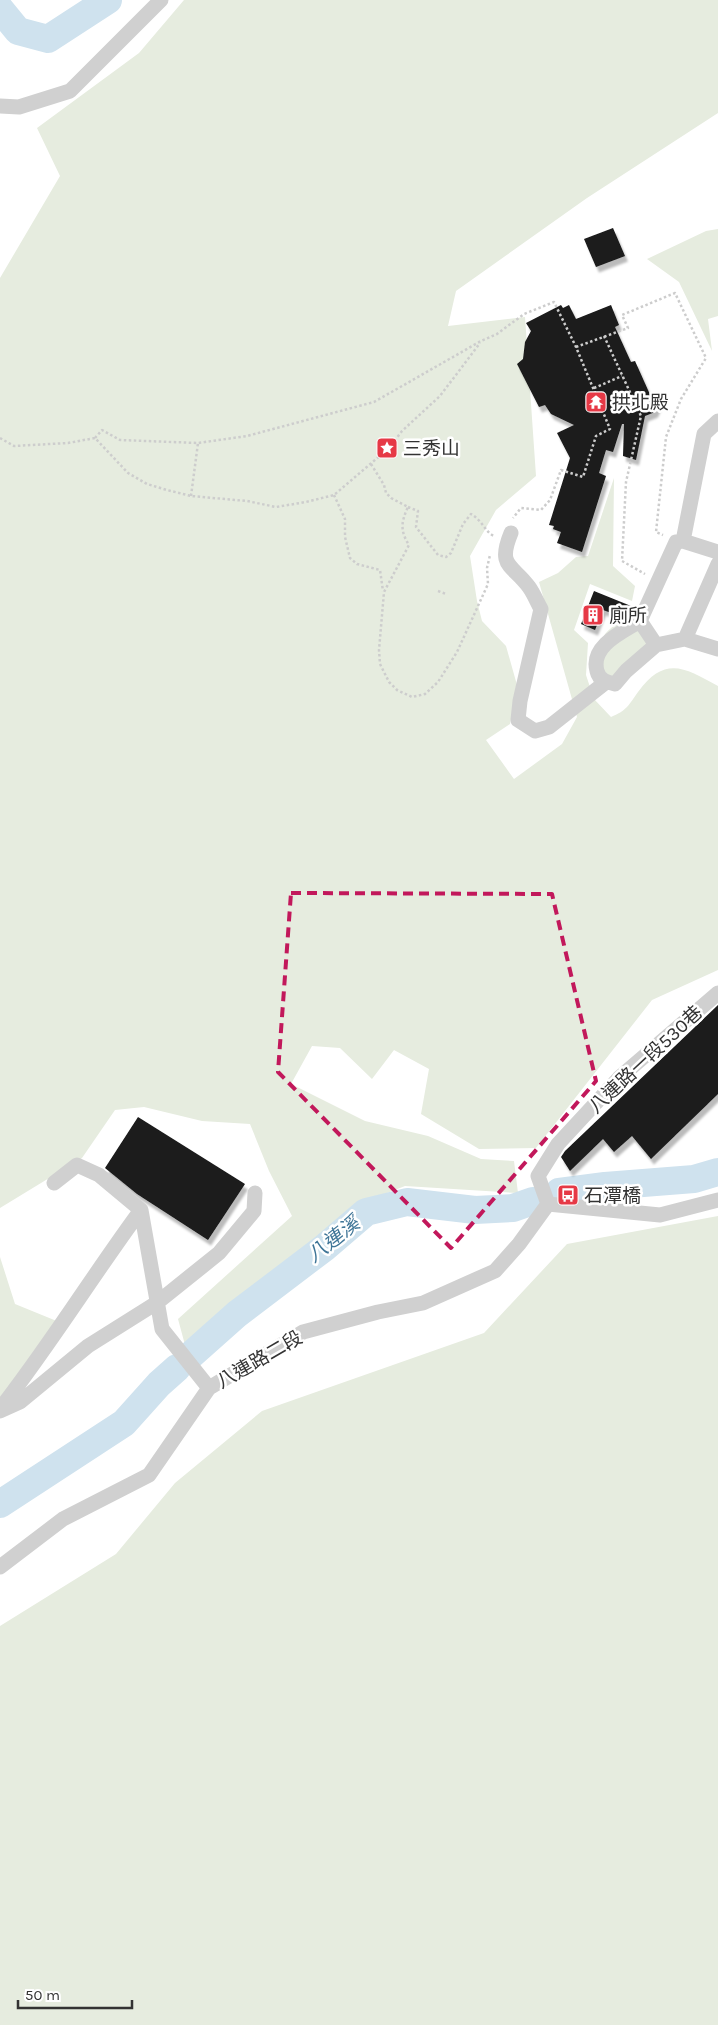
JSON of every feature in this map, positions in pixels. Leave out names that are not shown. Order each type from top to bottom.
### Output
[{"type":"street","points":[[0,106],[19,107],[70,91],[161,0]]},
{"type":"street","points":[[718,422],[704,434],[680,541],[658,581],[640,621],[614,637],[600,650],[594,662],[598,676],[606,682],[615,684],[626,671],[656,645],[685,639],[718,649]]},
{"type":"street","points":[[506,529],[506,560],[529,587],[541,609],[520,701],[518,720],[534,731],[549,727],[606,682]]},
{"type":"street","points":[[680,541],[718,552]]},
{"type":"street","points":[[685,639],[718,564]]},
{"type":"street","points":[[640,621],[656,645]]},
{"type":"street","name":"八連路一段530巷","points":[[548,1204],[538,1176],[558,1144],[619,1078],[718,993]]},
{"type":"street","points":[[54,1184],[77,1165],[99,1175],[141,1210],[162,1329],[209,1388]]},
{"type":"street","points":[[0,1410],[20,1402],[88,1346],[158,1302],[219,1253],[254,1211],[255,1193]]},
{"type":"street","points":[[548,1204],[660,1215],[718,1200]]},
{"type":"street","name":"八連路二段","points":[[0,1567],[63,1519],[150,1475],[209,1388],[303,1332],[378,1312],[423,1303],[495,1271],[519,1244],[548,1204]]},
{"type":"street","points":[[0,1410],[141,1210]]},
{"type":"path","points":[[576,347],[628,328],[622,315],[675,293],[706,358],[681,400],[666,437],[656,532],[680,541]]},
{"type":"path","points":[[0,438],[14,446],[68,443],[95,438],[102,430],[120,440],[198,443],[246,436],[374,402],[481,341],[497,334],[524,314],[554,302],[576,347],[610,429],[596,436],[583,477],[561,470],[550,500],[541,510],[521,508],[506,529],[494,536],[492,544]]},
{"type":"path","points":[[604,336],[641,416],[626,482],[622,561],[658,581]]},
{"type":"path","points":[[95,438],[128,473],[147,484],[191,496],[247,501],[276,507],[334,494],[389,448],[402,431],[440,396],[481,341]]},
{"type":"path","points":[[593,389],[622,376]]},
{"type":"path","points":[[191,496],[198,443]]},
{"type":"path","points":[[371,464],[384,485],[386,493],[391,498],[418,511],[416,527],[438,555],[446,557],[451,554],[463,524],[471,514],[481,520],[489,534],[494,536]]},
{"type":"path","points":[[334,494],[345,519],[345,537],[350,558],[357,564],[380,570],[384,592],[380,634],[380,664],[389,682],[397,690],[412,697],[425,694],[438,682],[464,636],[488,584],[487,568],[490,552]]},
{"type":"path","points":[[384,592],[409,545],[404,538],[402,520],[408,507]]},
{"type":"path","points":[[438,591],[446,594]]},
{"type":"path","points":[[425,694],[428,698]]},
{"type":"highlighted area","points":[[291,893],[552,894],[596,1081],[451,1248],[278,1072]]},
{"type":"shaded area","points":[[184,0],[718,0],[718,113],[587,198],[456,291],[448,326],[525,317],[536,476],[496,510],[470,556],[482,621],[506,646],[517,685],[510,724],[486,740],[514,779],[562,744],[577,717],[539,582],[558,573],[576,557],[588,556],[614,478],[613,566],[635,586],[632,601],[590,584],[574,630],[588,643],[586,675],[594,699],[611,717],[627,707],[648,680],[666,669],[676,668],[685,670],[718,686],[718,970],[652,1000],[536,1148],[479,1149],[421,1114],[429,1069],[394,1050],[372,1079],[340,1048],[312,1046],[291,1084],[365,1121],[428,1136],[481,1159],[514,1161],[518,1193],[405,1186],[351,1207],[315,1239],[185,1345],[178,1319],[292,1216],[269,1171],[250,1124],[202,1121],[144,1107],[115,1110],[82,1158],[0,1208],[0,278],[60,176],[37,128],[139,53]]},
{"type":"shaded area","points":[[718,229],[718,316],[708,319],[712,351],[679,282],[647,259],[706,231]]},
{"type":"shaded area","points":[[632,619],[653,651],[642,656],[604,693],[593,681],[601,641],[612,627],[620,622]]},
{"type":"shaded area","points":[[718,1216],[718,2025],[0,2025],[0,1626],[116,1554],[175,1483],[262,1411],[484,1333],[567,1244]]},
{"type":"shaded area","points":[[0,1257],[15,1304],[64,1324],[0,1416]]},
{"type":"building","points":[[613,228],[625,256],[596,267],[584,239]]},
{"type":"building","name":"拱北殿","points":[[561,305],[563,308],[569,305],[576,319],[611,305],[619,325],[615,327],[631,362],[635,361],[652,399],[658,405],[655,412],[645,416],[636,460],[623,456],[624,424],[622,424],[613,452],[606,450],[599,473],[606,476],[582,552],[557,543],[561,532],[553,529],[554,526],[549,525],[570,458],[557,433],[574,425],[551,414],[545,405],[539,407],[517,364],[523,359],[525,342],[531,331],[526,323]]},
{"type":"building","name":"廁所","points":[[594,591],[631,606],[626,618],[603,610],[595,630],[581,624]]},
{"type":"building","points":[[718,1005],[718,1094],[651,1159],[632,1136],[614,1152],[603,1139],[570,1171],[561,1157],[565,1151]]},
{"type":"building","points":[[138,1117],[245,1184],[208,1240],[137,1194],[105,1168]]},
{"type":"waterway","points":[[0,9],[18,31],[48,39],[108,0]]},
{"type":"waterway","name":"八連溪","points":[[559,1192],[605,1186],[694,1179],[718,1172]]},
{"type":"waterway","name":"八連溪","points":[[192,1354],[237,1314],[324,1248],[366,1212],[407,1202],[475,1210],[513,1208],[533,1201]]},
{"type":"waterway","name":"八連溪","points":[[0,1504],[124,1423],[159,1384],[177,1368]]},
{"type":"place","name":"拱北殿","points":[[596,402]]},
{"type":"place","name":"三秀山","points":[[387,448]]},
{"type":"place","name":"廁所","points":[[593,615]]},
{"type":"place","name":"石潭橋","points":[[568,1195]]}]
